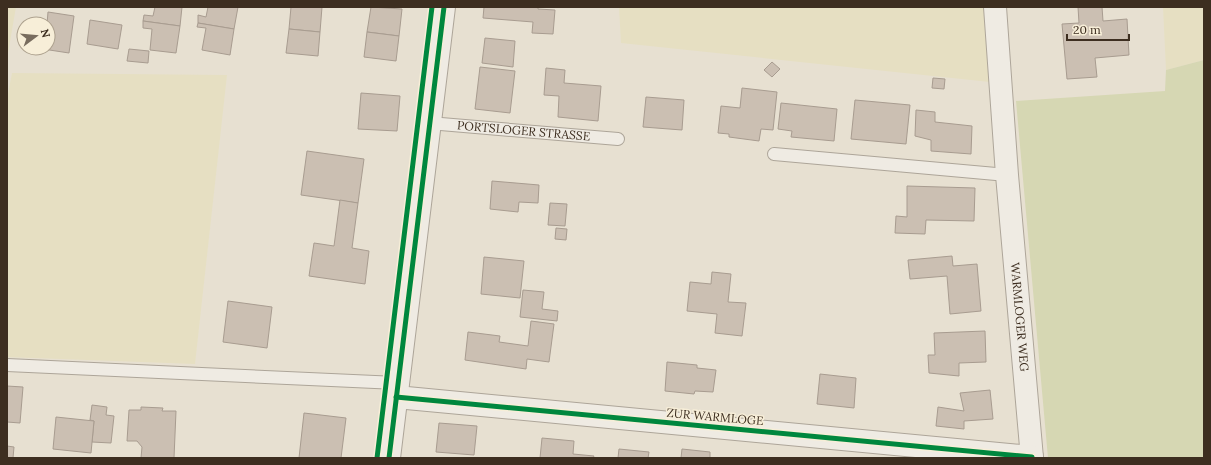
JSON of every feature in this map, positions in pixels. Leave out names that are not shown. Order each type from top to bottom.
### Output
[{"type":"street","points":[[389,458],[444,7]]},
{"type":"street","name":"WARMLOGER WEG","points":[[996,7],[1007,175],[1032,458]]},
{"type":"street","name":"ZUR WARMLOGE","points":[[397,390],[1032,458]]},
{"type":"lane","name":"PORTSLOGER STRASSE","points":[[429,123],[618,139]]},
{"type":"lane","points":[[774,154],[1007,175]]},
{"type":"lane","points":[[7,364],[397,390]]},
{"type":"shaded area","points":[[7,7],[16,7],[7,59]]},
{"type":"shaded area","points":[[619,7],[985,7],[990,82],[621,43]]},
{"type":"shaded area","points":[[1163,7],[1204,7],[1204,60],[1166,70]]},
{"type":"shaded area","points":[[12,73],[227,75],[195,364],[7,357],[7,99]]},
{"type":"green space","points":[[1204,60],[1204,458],[1048,458],[1016,101],[1165,91],[1166,70]]},
{"type":"building","points":[[155,7],[182,7],[180,26],[143,21],[144,15],[153,16]]},
{"type":"building","points":[[208,7],[238,7],[234,29],[198,23],[198,15],[206,17]]},
{"type":"building","points":[[291,7],[322,7],[320,32],[289,29]]},
{"type":"building","points":[[371,7],[402,9],[399,36],[367,32]]},
{"type":"building","points":[[484,7],[538,7],[538,9],[555,10],[553,34],[532,33],[533,22],[483,18]]},
{"type":"building","points":[[1078,7],[1102,7],[1103,21],[1127,19],[1129,55],[1095,58],[1097,77],[1067,79],[1062,24],[1079,23]]},
{"type":"building","points":[[48,12],[74,16],[69,53],[56,51],[56,16],[48,16]]},
{"type":"building","points":[[90,20],[122,25],[118,49],[87,44]]},
{"type":"building","points":[[143,21],[180,26],[176,53],[150,50],[152,29],[143,28]]},
{"type":"building","points":[[198,23],[234,29],[230,55],[202,50],[206,28],[197,27]]},
{"type":"building","points":[[289,29],[320,32],[318,56],[286,53]]},
{"type":"building","points":[[367,32],[399,36],[396,61],[364,57]]},
{"type":"building","points":[[485,38],[515,41],[513,67],[482,63]]},
{"type":"building","points":[[129,49],[149,51],[148,63],[127,61]]},
{"type":"building","points":[[772,62],[780,69],[772,77],[764,70]]},
{"type":"building","points":[[480,67],[515,71],[510,113],[475,109]]},
{"type":"building","points":[[546,68],[565,70],[564,83],[601,86],[598,121],[558,117],[559,96],[544,95]]},
{"type":"building","points":[[933,78],[945,79],[944,89],[932,88]]},
{"type":"building","points":[[742,88],[777,92],[773,130],[761,129],[759,141],[729,137],[729,134],[718,133],[721,106],[740,108]]},
{"type":"building","points":[[361,93],[400,96],[397,131],[358,129]]},
{"type":"building","points":[[646,97],[684,100],[682,130],[643,127]]},
{"type":"building","points":[[855,100],[910,105],[906,144],[851,139]]},
{"type":"building","points":[[781,103],[837,109],[834,141],[791,137],[792,131],[778,129]]},
{"type":"building","points":[[916,110],[935,112],[935,122],[972,126],[971,154],[931,151],[931,140],[915,136]]},
{"type":"building","points":[[307,151],[364,159],[358,203],[301,195]]},
{"type":"building","points":[[492,181],[539,185],[538,203],[519,202],[518,212],[490,209]]},
{"type":"building","points":[[907,186],[975,188],[974,221],[926,220],[925,234],[895,233],[896,216],[907,217]]},
{"type":"building","points":[[340,200],[358,203],[352,248],[369,251],[365,284],[309,276],[314,243],[334,246]]},
{"type":"building","points":[[550,203],[567,204],[565,226],[548,225]]},
{"type":"building","points":[[556,228],[567,229],[566,240],[555,239]]},
{"type":"building","points":[[952,256],[953,266],[977,264],[981,311],[950,314],[947,276],[910,279],[908,260]]},
{"type":"building","points":[[484,257],[524,261],[520,298],[481,294]]},
{"type":"building","points":[[712,272],[731,274],[728,302],[746,303],[742,336],[715,333],[717,314],[687,311],[690,282],[711,284]]},
{"type":"building","points":[[523,290],[544,292],[542,309],[558,311],[557,321],[520,317]]},
{"type":"building","points":[[228,301],[272,307],[267,348],[223,342]]},
{"type":"building","points":[[531,321],[554,324],[549,362],[527,359],[526,369],[465,360],[468,332],[500,336],[499,342],[528,346]]},
{"type":"building","points":[[985,331],[986,362],[959,363],[959,376],[929,373],[928,355],[935,355],[934,333]]},
{"type":"building","points":[[667,362],[697,365],[697,368],[716,370],[713,392],[695,391],[694,394],[665,391]]},
{"type":"building","points":[[820,374],[856,378],[854,408],[817,404]]},
{"type":"building","points":[[7,386],[23,387],[20,423],[7,422]]},
{"type":"building","points":[[990,390],[993,419],[964,421],[964,429],[936,426],[938,407],[964,411],[960,393]]},
{"type":"building","points":[[92,405],[107,407],[106,415],[114,416],[111,443],[92,442],[94,421],[90,420]]},
{"type":"building","points":[[141,407],[163,408],[162,411],[176,411],[174,458],[141,458],[142,447],[137,441],[127,441],[129,410],[141,410]]},
{"type":"building","points":[[304,413],[346,418],[341,458],[299,458]]},
{"type":"building","points":[[56,417],[94,421],[91,453],[53,449]]},
{"type":"building","points":[[439,423],[477,426],[474,455],[436,452]]},
{"type":"building","points":[[542,438],[574,441],[573,454],[594,456],[593,458],[540,458]]},
{"type":"building","points":[[7,446],[14,447],[13,458],[7,458]]},
{"type":"building","points":[[619,449],[649,452],[648,458],[618,458]]},
{"type":"building","points":[[682,449],[710,452],[710,458],[681,458]]},
{"type":"cycle path","points":[[377,458],[432,7]]},
{"type":"cycle path","points":[[389,458],[444,7]]},
{"type":"cycle path","points":[[396,397],[1032,457]]}]
